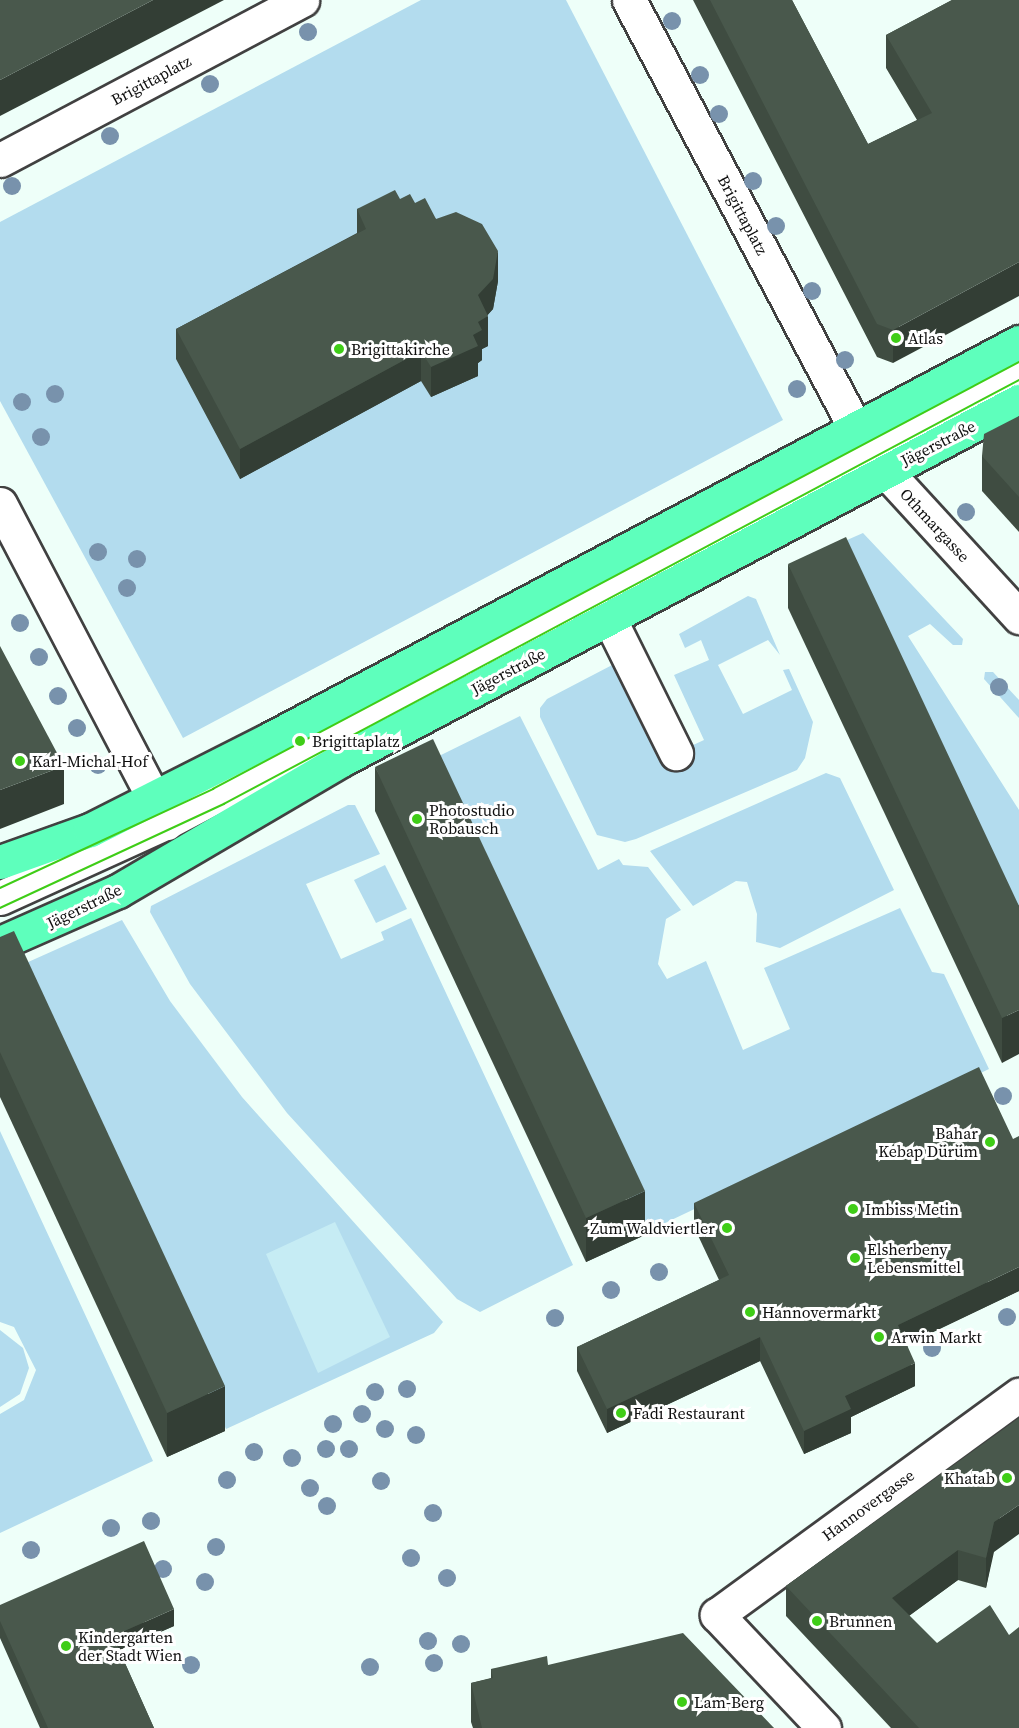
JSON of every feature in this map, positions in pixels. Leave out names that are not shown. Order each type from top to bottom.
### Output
[{"type":"main road","name":"Jägerstraße","points":[[0,943],[118,891],[180,852],[614,605],[870,451],[1019,342]]},
{"type":"main road","name":"Jägerstraße","points":[[0,862],[90,830],[161,809],[625,554],[870,451],[1019,401]]},
{"type":"street","name":"Brigittaplatz","points":[[0,160],[302,0]]},
{"type":"street","name":"Brigittaplatz","points":[[630,0],[870,451]]},
{"type":"street","name":"Jägerstraße","points":[[870,451],[1019,372]]},
{"type":"street","name":"Othmargasse","points":[[870,451],[1019,616]]},
{"type":"street","points":[[0,504],[161,809],[180,852]]},
{"type":"street","points":[[625,554],[614,605],[685,749]]},
{"type":"street","name":"Jägerstraße","points":[[0,898],[161,809],[614,605]]},
{"type":"street","name":"Hannovergasse","points":[[824,1728],[717,1615],[1019,1395]]},
{"type":"shaded area","points":[[421,0],[566,0],[783,420],[183,738],[0,401],[0,222]]},
{"type":"shaded area","points":[[863,533],[963,639],[962,645],[953,645],[930,624],[908,636],[1019,810],[1019,922],[838,544]]},
{"type":"shaded area","points":[[748,596],[756,599],[780,655],[768,640],[718,665],[743,714],[792,690],[783,670],[789,669],[813,722],[805,758],[797,770],[636,839],[625,842],[597,835],[540,717],[540,708],[547,699],[616,663],[665,758],[704,740],[674,675],[709,660],[701,640],[685,648],[679,634]]},
{"type":"shaded area","points":[[985,672],[993,672],[1019,700],[1019,718],[984,679]]},
{"type":"shaded area","points":[[520,716],[598,870],[619,859],[623,865],[648,867],[681,910],[666,919],[658,964],[667,979],[706,961],[743,1050],[790,1029],[764,968],[900,908],[932,972],[944,974],[989,1069],[644,1233],[439,756]]},
{"type":"shaded area","points":[[826,773],[840,778],[894,890],[780,948],[756,942],[757,914],[747,882],[736,881],[693,906],[650,851]]},
{"type":"shaded area","points":[[348,805],[355,805],[380,854],[306,884],[341,959],[384,940],[381,932],[411,918],[573,1265],[480,1312],[457,1299],[287,1113],[190,984],[150,912],[151,906]]},
{"type":"shaded area","points":[[385,865],[407,909],[376,923],[354,880]]},
{"type":"shaded area","points":[[122,920],[170,1001],[242,1097],[443,1322],[434,1333],[226,1429],[42,1034],[26,963]]},
{"type":"shaded area","points":[[0,1131],[153,1461],[0,1533],[0,1414],[24,1400],[36,1370],[14,1327],[0,1322]]},
{"type":"shaded area","points":[[335,1222],[390,1337],[318,1373],[266,1254]]},
{"type":"shaded area","points":[[0,1330],[23,1348],[29,1368],[20,1394],[0,1407]]},
{"type":"building","points":[[0,0],[153,0],[0,80]]},
{"type":"building","points":[[710,0],[792,0],[868,144],[932,113],[886,35],[952,0],[1019,0],[1019,262],[893,330],[877,324]]},
{"type":"building","name":"Brigittakirche","points":[[395,190],[400,199],[410,194],[415,203],[425,198],[436,219],[456,212],[482,224],[498,251],[493,279],[478,295],[488,316],[478,322],[482,330],[473,335],[478,346],[431,367],[421,351],[240,449],[176,329],[366,229],[357,209]]},
{"type":"building","points":[[1019,416],[1019,497],[982,456],[984,434]]},
{"type":"building","points":[[846,537],[1019,906],[1019,1010],[1002,1018],[788,564]]},
{"type":"building","points":[[0,646],[64,766],[0,790]]},
{"type":"building","points":[[433,739],[645,1191],[586,1218],[375,767]]},
{"type":"building","points":[[14,931],[225,1386],[167,1413],[0,1052],[0,937]]},
{"type":"building","points":[[979,1067],[1013,1139],[1019,1136],[1019,1267],[898,1325],[915,1363],[845,1396],[851,1409],[804,1431],[760,1337],[607,1409],[577,1347],[729,1275],[694,1203]]},
{"type":"building","points":[[1019,1418],[1019,1505],[994,1522],[986,1558],[958,1550],[892,1598],[937,1643],[990,1605],[1009,1635],[1019,1627],[1019,1728],[919,1728],[786,1586]]},
{"type":"building","name":"Kindergarten der Stadt Wien","points":[[144,1541],[174,1609],[113,1636],[154,1728],[48,1728],[0,1621],[0,1605]]},
{"type":"building","points":[[683,1633],[774,1728],[482,1728],[471,1683],[493,1678],[491,1669],[547,1656],[548,1665]]},
{"type":"tram line","points":[[0,888],[213,789],[1019,362]]},
{"type":"tram line","points":[[0,908],[224,804],[1019,380]]},
{"type":"place","name":"Atlas","points":[[896,338]]},
{"type":"place","name":"Brigittakirche","points":[[339,349]]},
{"type":"place","name":"Brigittaplatz","points":[[300,741]]},
{"type":"place","name":"Karl-Michal-Hof","points":[[20,761]]},
{"type":"place","name":"Photostudio Robausch","points":[[417,819]]},
{"type":"place","name":"Bahar Kebap Dürüm","points":[[990,1142]]},
{"type":"place","name":"Imbiss Metin","points":[[853,1209]]},
{"type":"place","name":"Zum Waldviertler","points":[[727,1228]]},
{"type":"place","name":"Elsherbeny Lebensmittel","points":[[855,1258]]},
{"type":"place","name":"Hannovermarkt","points":[[750,1312]]},
{"type":"place","name":"Arwin Markt","points":[[879,1337]]},
{"type":"place","name":"Fadi Restaurant","points":[[621,1413]]},
{"type":"place","name":"Khatab","points":[[1007,1478]]},
{"type":"place","name":"Brunnen","points":[[817,1621]]},
{"type":"place","name":"Kindergarten der Stadt Wien","points":[[66,1646]]},
{"type":"place","name":"Lam-Berg","points":[[682,1702]]}]
